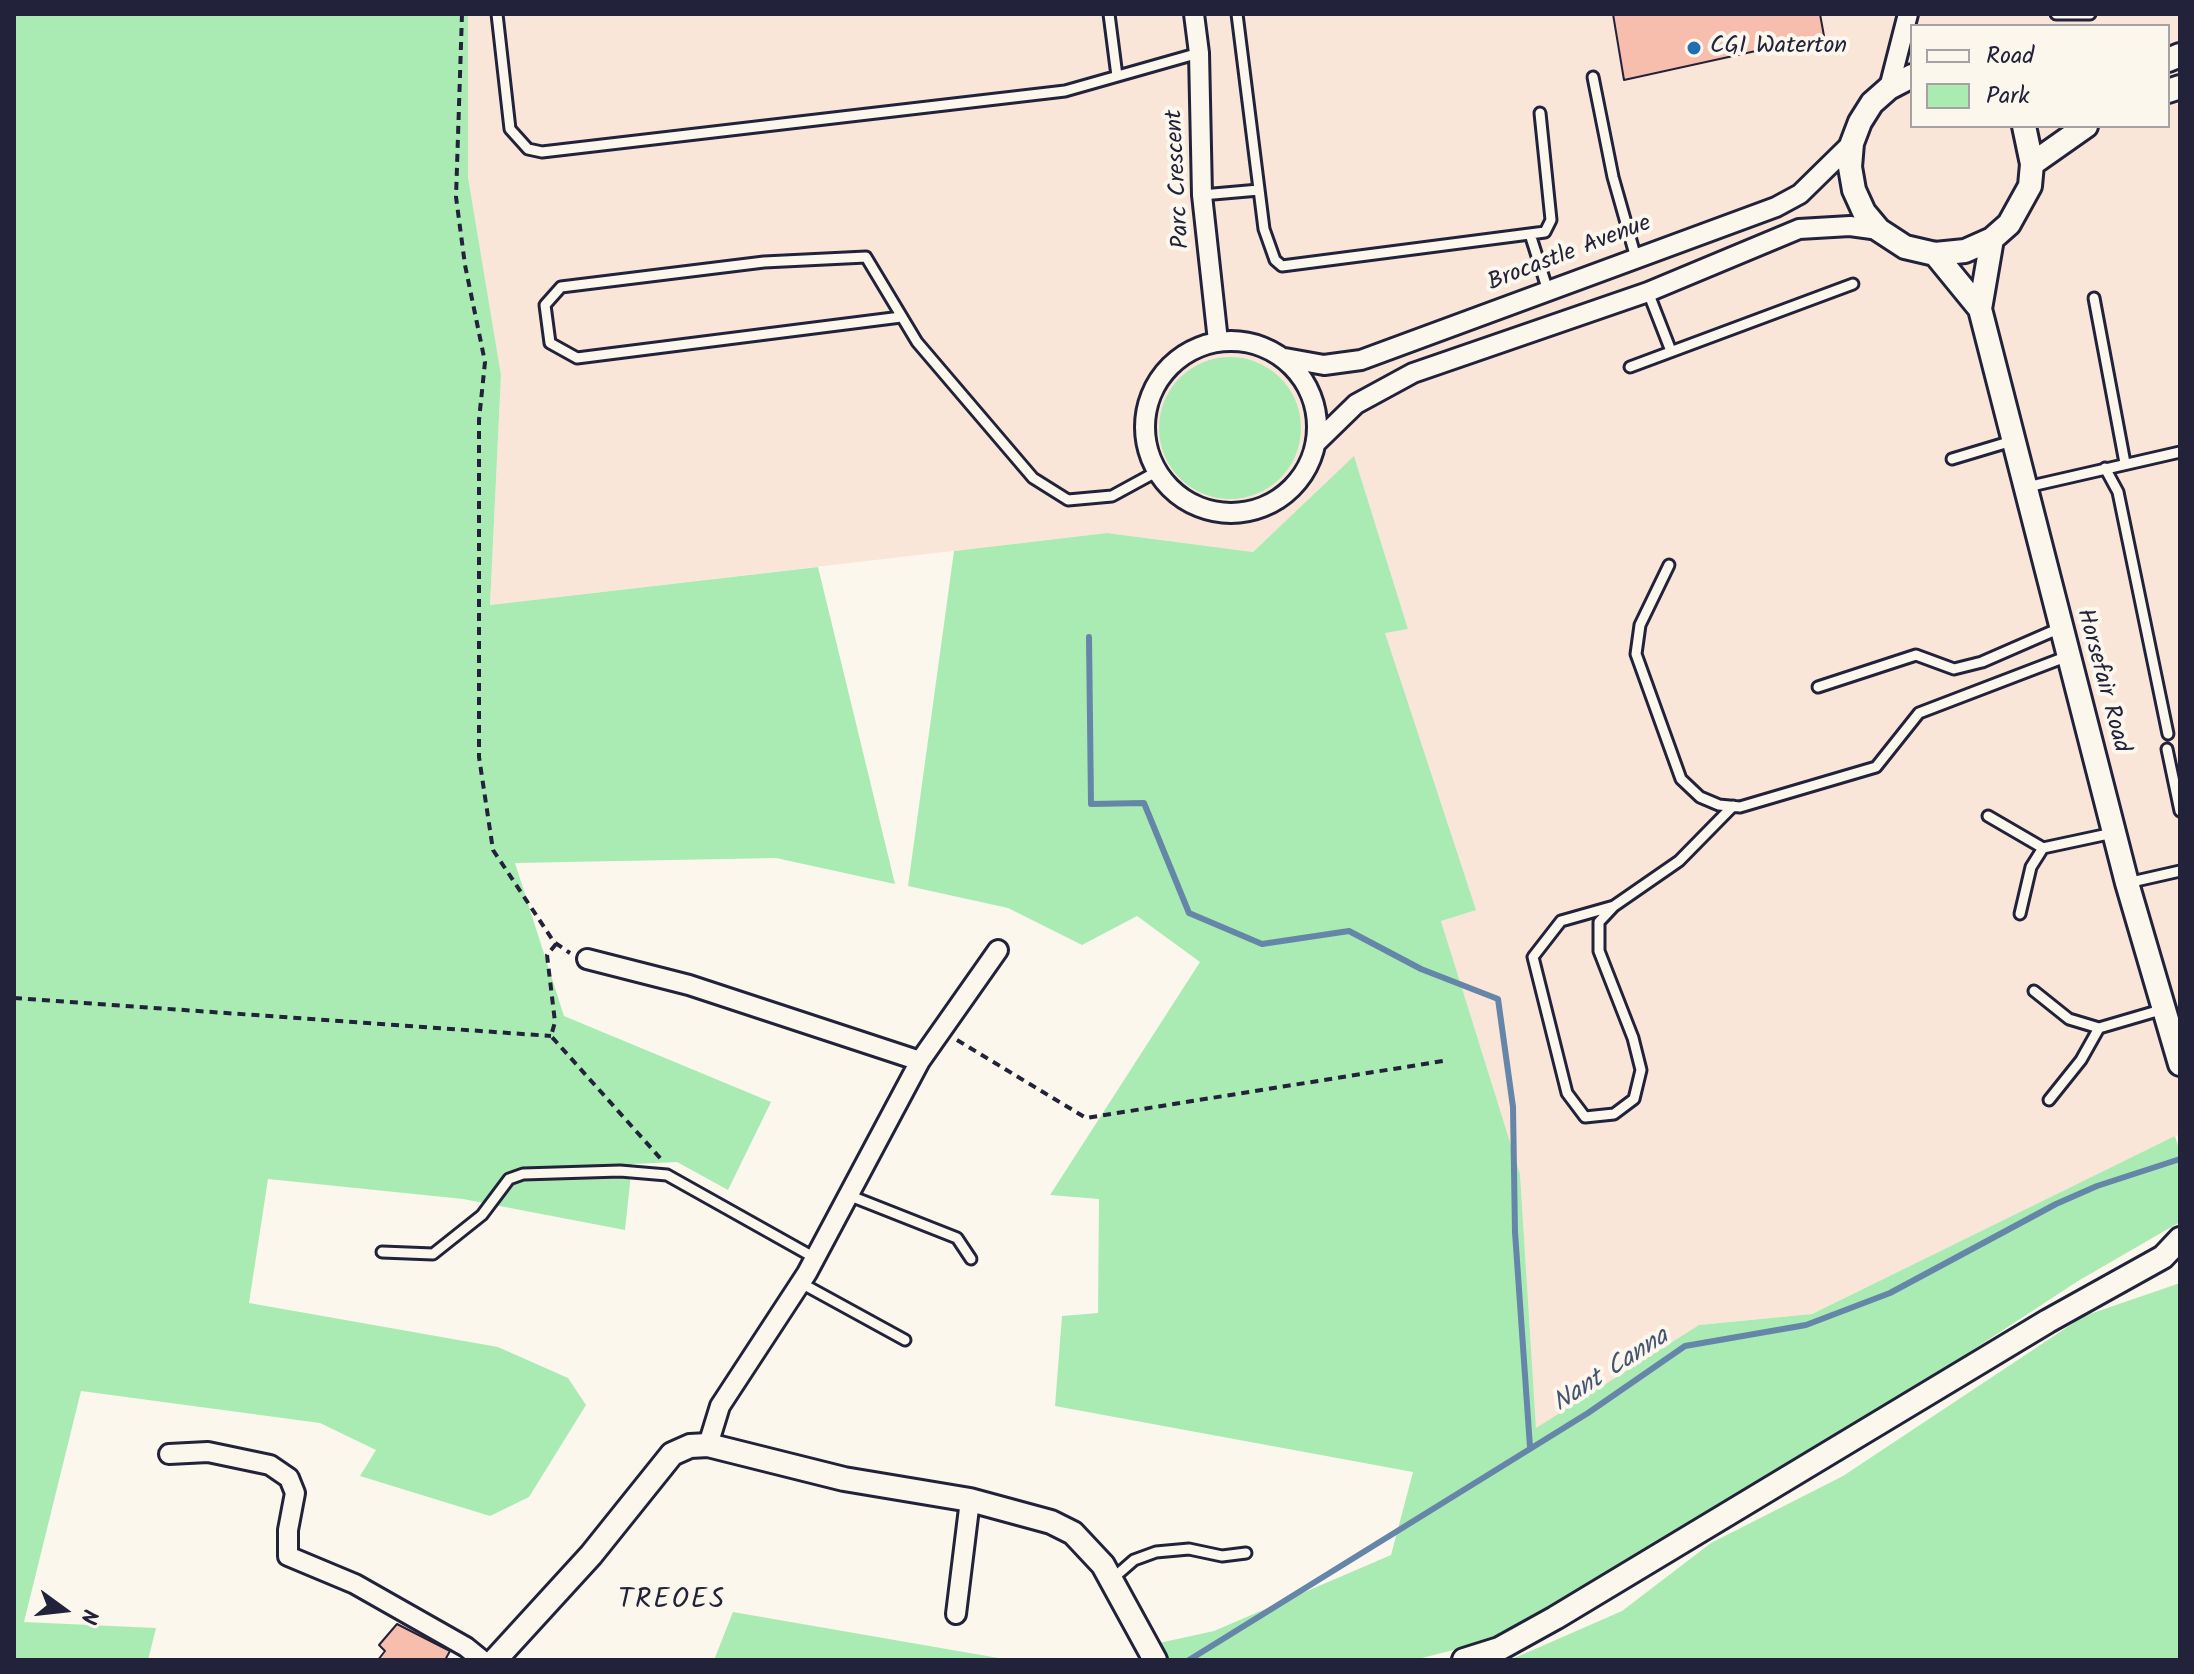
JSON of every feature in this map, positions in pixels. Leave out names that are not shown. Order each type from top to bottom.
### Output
[{"type":"street","name":"Parc Crescent","points":[[1194,14],[1199,53],[1202,195],[1218,341]]},
{"type":"street","points":[[1889,88],[1911,18]]},
{"type":"street","points":[[1910,77],[1889,88],[1866,112],[1852,143],[1850,167],[1854,190],[1864,212],[1879,230],[1905,247],[1935,254],[1965,251],[1992,239],[2009,224],[2030,186],[2032,164],[2024,128]]},
{"type":"street","points":[[2032,164],[2083,128]]},
{"type":"street","name":"Brocastle Avenue","points":[[1285,358],[1324,365],[1353,362],[1776,207],[1800,194],[1852,143]]},
{"type":"street","points":[[1317,442],[1356,404],[1413,373],[1648,292],[1799,229],[1828,226],[1879,230]]},
{"type":"street","name":"Horsefair Road","points":[[1992,239],[1980,309],[2113,833],[2180,1064]]},
{"type":"street","name":"Horsefair Road","points":[[1935,254],[1980,309]]},
{"type":"street","points":[[1218,341],[1242,341],[1264,346],[1285,358],[1301,375],[1312,395],[1318,418],[1317,442],[1310,464],[1289,492],[1259,510],[1236,514],[1212,512],[1190,504],[1171,490],[1156,472],[1147,449],[1145,425],[1148,401],[1159,379],[1175,361],[1195,348],[1218,341]]},
{"type":"street","points":[[708,1445],[720,1406],[801,1283],[920,1061],[998,950]]},
{"type":"street","points":[[587,959],[689,985],[920,1061]]},
{"type":"street","points":[[1464,1660],[1499,1649],[1555,1618],[2048,1321],[2163,1257],[2180,1239]]},
{"type":"street","points":[[495,1660],[591,1555],[672,1454],[690,1446],[708,1445],[844,1479],[970,1500],[1028,1515],[1073,1533],[1088,1547],[1111,1580],[1155,1660]]},
{"type":"street","points":[[169,1454],[208,1452],[270,1465],[289,1478],[295,1493],[288,1530],[288,1556],[355,1584],[466,1647],[482,1660]]},
{"type":"street","points":[[956,1614],[970,1500]]},
{"type":"lane","points":[[497,14],[510,129],[528,149],[542,152],[1065,91],[1199,53]]},
{"type":"lane","points":[[1109,14],[1117,76]]},
{"type":"lane","points":[[1237,14],[1264,229],[1275,260],[1282,266],[1545,232],[1551,220],[1540,113]]},
{"type":"lane","points":[[2056,14],[2090,14]]},
{"type":"lane","points":[[1593,77],[1613,177],[1636,258]]},
{"type":"lane","points":[[1202,195],[1259,190]]},
{"type":"lane","points":[[1530,234],[1548,291]]},
{"type":"lane","points":[[901,317],[577,358],[550,343],[545,305],[561,287],[764,262],[866,257],[901,317],[947,379],[1024,468],[1068,500],[1112,496],[1156,472]]},
{"type":"lane","points":[[1630,367],[1853,284]]},
{"type":"lane","points":[[1648,292],[1671,351]]},
{"type":"lane","points":[[2094,298],[2125,463]]},
{"type":"lane","points":[[1952,459],[2012,441]]},
{"type":"lane","points":[[2024,487],[2180,452]]},
{"type":"lane","points":[[2105,468],[2118,492],[2168,734]]},
{"type":"lane","points":[[1669,565],[1640,625],[1636,654],[1681,779],[1700,797],[1733,806],[1740,807],[1876,767],[1919,713],[2068,656]]},
{"type":"lane","points":[[1818,687],[1916,655],[1954,669],[1982,662],[2060,628]]},
{"type":"lane","points":[[2167,749],[2180,811]]},
{"type":"lane","points":[[1614,906],[1561,921],[1533,957],[1567,1093],[1585,1117],[1614,1114],[1634,1099],[1641,1070],[1633,1038],[1599,951],[1599,922],[1614,906],[1679,861],[1733,806]]},
{"type":"lane","points":[[1988,816],[2043,848],[2113,833]]},
{"type":"lane","points":[[2020,914],[2031,867],[2043,848]]},
{"type":"lane","points":[[2127,883],[2180,871]]},
{"type":"lane","points":[[2034,991],[2069,1019],[2099,1028],[2164,1009]]},
{"type":"lane","points":[[2049,1100],[2081,1060],[2099,1028]]},
{"type":"lane","points":[[382,1252],[433,1254],[482,1215],[509,1179],[523,1174],[620,1171],[667,1175],[815,1258]]},
{"type":"lane","points":[[848,1195],[957,1238],[971,1259]]},
{"type":"lane","points":[[801,1283],[905,1340]]},
{"type":"lane","points":[[1111,1580],[1134,1560],[1156,1552],[1189,1549],[1222,1556],[1246,1553]]},
{"type":"path","points":[[462,14],[456,197],[465,265],[485,362],[479,420],[479,757],[493,850],[556,944],[587,959]]},
{"type":"path","points":[[551,1036],[555,1022],[547,955],[556,944]]},
{"type":"path","points":[[14,998],[551,1036],[665,1163],[667,1175]]},
{"type":"path","points":[[941,1030],[1086,1118],[1443,1061]]},
{"type":"shaded area","points":[[468,14],[2180,14],[2180,1134],[1812,1314],[1699,1325],[1536,1429],[1520,1174],[1441,921],[1475,909],[1384,632],[1408,629],[1354,457],[1253,552],[1107,533],[490,605],[501,375],[468,177]]},
{"type":"green space","points":[[14,14],[468,14],[468,177],[501,375],[490,605],[818,567],[895,884],[776,858],[515,863],[564,1016],[771,1102],[728,1190],[677,1162],[632,1164],[625,1230],[463,1199],[268,1179],[249,1303],[498,1347],[568,1378],[586,1405],[529,1497],[490,1516],[360,1476],[376,1450],[320,1423],[81,1391],[24,1622],[156,1628],[148,1660],[14,1660]]},
{"type":"green space","points":[[1230,357],[1257,362],[1281,377],[1296,401],[1301,428],[1296,455],[1281,479],[1257,494],[1230,499],[1203,494],[1179,479],[1164,455],[1159,428],[1164,401],[1179,377],[1203,362]]},
{"type":"green space","points":[[1354,456],[1408,629],[1385,633],[1476,910],[1441,921],[1520,1174],[1536,1428],[1699,1325],[1812,1314],[2175,1136],[2180,1152],[2180,1222],[2078,1281],[1907,1393],[1526,1623],[1469,1646],[1414,1660],[1171,1660],[1159,1643],[1214,1631],[1391,1555],[1413,1472],[1055,1406],[1062,1316],[1098,1313],[1099,1199],[1050,1195],[1200,962],[1137,916],[1082,945],[1008,908],[908,886],[954,551],[1107,533],[1253,552]]},
{"type":"green space","points":[[2180,1283],[2180,1660],[1510,1660],[1622,1611],[1711,1543],[1843,1476],[2084,1316]]},
{"type":"green space","points":[[733,1612],[1010,1660],[714,1660]]},
{"type":"building","name":"CGI Waterton","points":[[1613,14],[1820,14],[1824,36],[1624,80]]},
{"type":"building","points":[[397,1624],[450,1651],[445,1660],[378,1660],[385,1651],[379,1645]]},
{"type":"waterway","points":[[1089,637],[1091,804],[1144,803],[1189,913],[1262,944],[1349,931],[1421,969],[1498,999],[1513,1107],[1515,1232],[1530,1447]]},
{"type":"waterway","name":"Nant Canna","points":[[1189,1660],[1588,1413],[1685,1346],[1806,1325],[1890,1293],[2056,1204],[2097,1186],[2180,1159]]},
{"type":"place","name":"CGI Waterton","points":[[1694,48]]},
{"type":"district","name":"TREOES","points":[[672,1602]]}]
